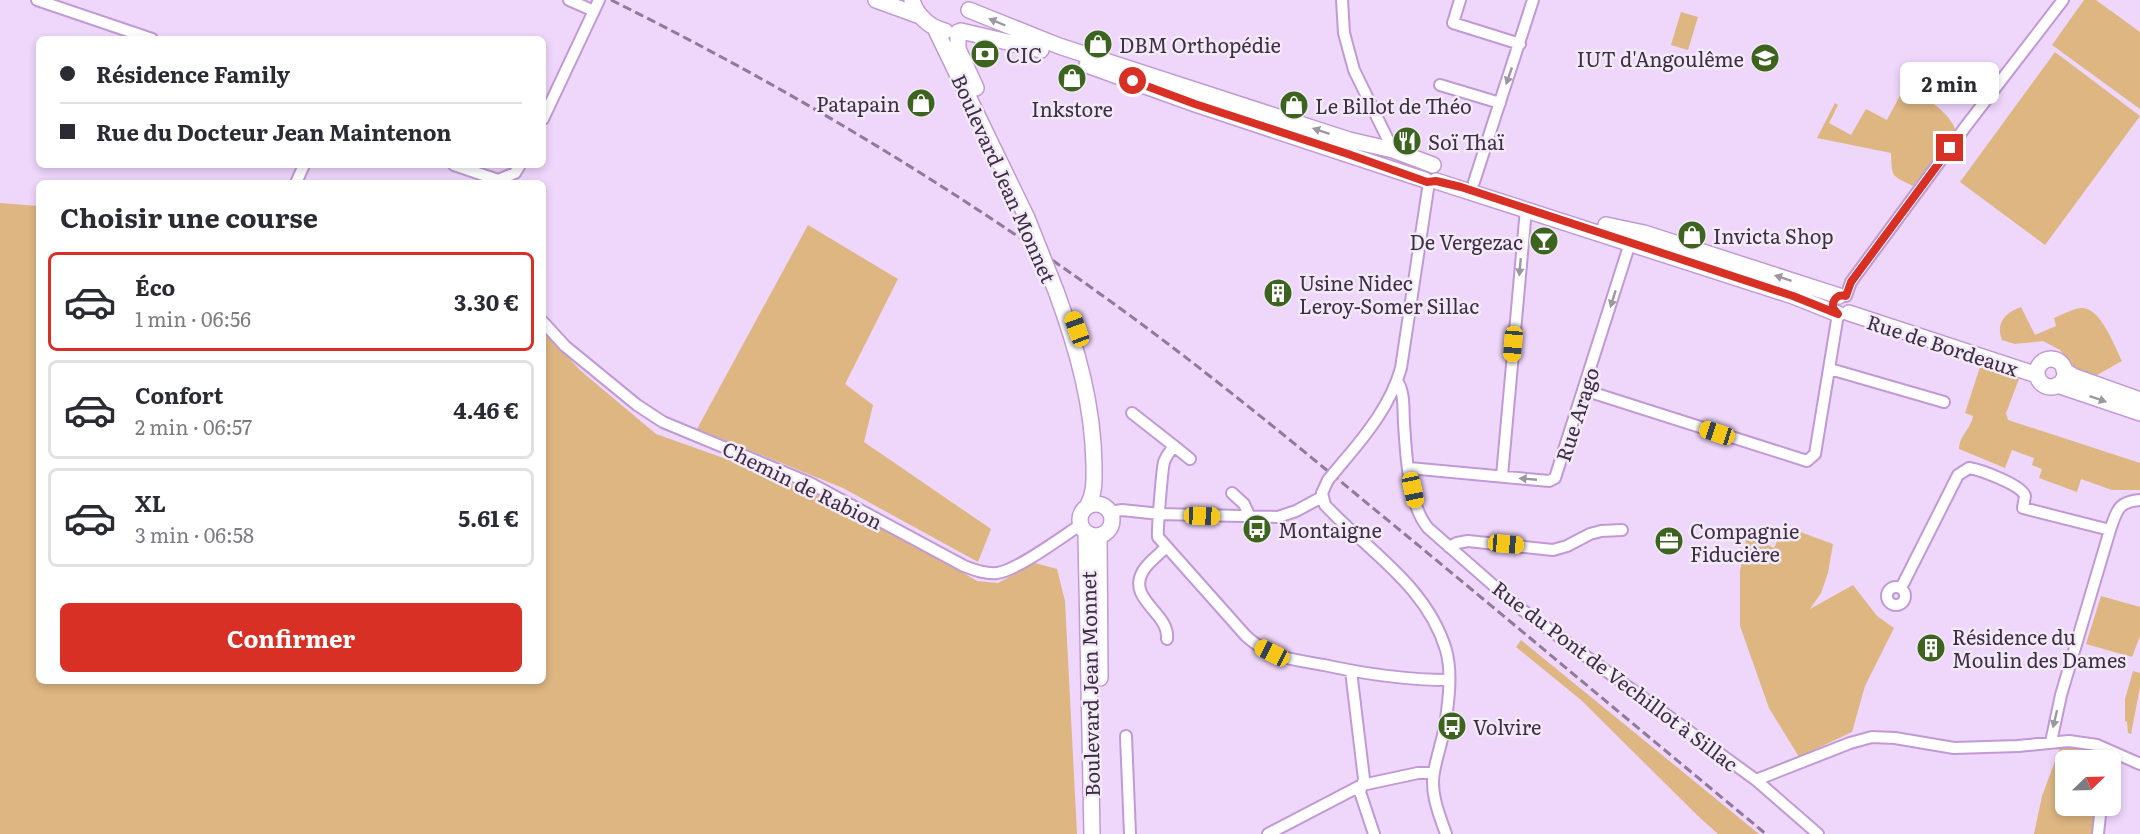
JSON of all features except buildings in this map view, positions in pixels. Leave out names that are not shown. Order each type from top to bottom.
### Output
[{"type":"main road","points":[[876,0],[920,16]]},
{"type":"main road","points":[[912,0],[920,16],[935,28]]},
{"type":"main road","points":[[967,4],[969,21],[960,31],[958,49],[1032,221],[1094,387],[1101,453],[1100,507],[1112,520],[1111,527],[1106,534],[1088,532]]},
{"type":"main road","name":"Rue de Bordeaux","points":[[967,4],[1059,46],[1349,140],[1393,150],[1432,175],[1474,182],[1599,223],[1644,233],[2038,370]]},
{"type":"main road","name":"Rue de Bordeaux","points":[[935,28],[948,32],[960,31],[1028,46],[1195,104],[1432,175],[1526,209],[1793,296],[1845,304]]},
{"type":"main road","name":"Boulevard Jean Monnet","points":[[935,28],[1032,221]]},
{"type":"main road","points":[[2140,400],[2073,376],[2054,359],[2046,359],[2038,370],[2044,385],[2057,385],[2140,413]]},
{"type":"main road","points":[[2057,385],[2062,381],[2064,370]]},
{"type":"main road","points":[[1100,507],[1080,514],[1088,532],[1102,834]]},
{"type":"main road","name":"Boulevard Jean Monnet","points":[[1088,532],[1092,834]]},
{"type":"street","points":[[37,0],[143,36]]},
{"type":"street","points":[[569,0],[594,11]]},
{"type":"street","points":[[546,113],[599,0]]},
{"type":"street","points":[[1342,0],[1344,33],[1354,70],[1393,150]]},
{"type":"street","points":[[1460,0],[1453,23],[1520,44]]},
{"type":"street","points":[[1474,182],[1533,0]]},
{"type":"street","points":[[1584,390],[1807,461],[1815,454],[1830,369],[1851,282],[1966,126],[2063,0]]},
{"type":"street","points":[[1440,85],[1500,103]]},
{"type":"street","points":[[463,168],[498,180],[515,172],[518,168]]},
{"type":"street","points":[[1432,175],[1397,381],[1374,424],[1322,489],[1322,497],[1325,505],[1404,579],[1441,637],[1446,651],[1449,680],[1446,720],[1434,773],[1434,795],[1446,834]]},
{"type":"street","points":[[1502,477],[1526,209]]},
{"type":"street","name":"Rue Arago","points":[[1409,468],[1549,481],[1555,478],[1630,243]]},
{"type":"street","name":"Chemin de Rabion","points":[[546,325],[566,346],[637,405],[663,422],[810,483],[964,566],[984,573],[999,573],[1088,532]]},
{"type":"street","points":[[1830,369],[1944,402]]},
{"type":"street","name":"Rue du Pont de Vechillot à Sillac","points":[[1397,381],[1402,392],[1409,468],[1419,514],[1428,528],[1517,606],[1756,780],[1818,834]]},
{"type":"street","points":[[1132,413],[1190,459]]},
{"type":"street","points":[[1174,446],[1163,465],[1157,534],[1246,636],[1272,653],[1292,659],[1351,671],[1419,680],[1449,680]]},
{"type":"street","points":[[1901,588],[1958,475],[1969,468],[2021,489],[2025,496],[2023,508],[2110,530]]},
{"type":"street","points":[[1232,493],[1244,504],[1251,517]]},
{"type":"street","points":[[1100,507],[1160,514],[1251,517],[1289,514],[1322,497]]},
{"type":"street","points":[[2050,742],[2061,695],[2110,530],[2122,504],[2140,500]]},
{"type":"street","points":[[1449,547],[1468,541],[1553,550],[1567,546],[1590,534],[1622,530]]},
{"type":"street","points":[[1166,547],[1146,567],[1139,580],[1142,594],[1166,626],[1167,639]]},
{"type":"street","points":[[1351,671],[1364,779],[1360,792],[1374,834]]},
{"type":"street","points":[[1126,736],[1130,834]]},
{"type":"street","points":[[1756,780],[1850,742],[1872,737],[1895,738],[1954,748],[2069,741],[2097,745],[2103,750]]},
{"type":"street","points":[[2121,759],[2140,764]]},
{"type":"street","points":[[1268,834],[1362,785],[1418,772],[1434,773]]},
{"type":"street","points":[[2098,834],[2100,816]]},
{"type":"shaded area","points":[[2084,0],[2096,0],[2140,32],[2140,109],[2052,45]]},
{"type":"shaded area","points":[[1681,12],[1698,17],[1688,50],[1671,45]]},
{"type":"shaded area","points":[[2055,52],[2140,116],[2045,245],[1960,182]]},
{"type":"shaded area","points":[[1905,86],[1942,111],[1949,118],[1956,132],[1913,186],[1894,175],[1891,153],[1817,138],[1835,103],[1838,105],[1829,123],[1851,135],[1866,109],[1887,120]]},
{"type":"shaded area","points":[[0,203],[36,206],[36,684],[546,684],[546,334],[581,371],[656,434],[763,472],[849,509],[915,544],[977,581],[998,583],[1035,563],[1057,569],[1065,601],[1077,834],[0,834]]},
{"type":"shaded area","points":[[808,225],[898,279],[845,384],[873,405],[864,442],[991,529],[978,562],[843,488],[697,429]]},
{"type":"shaded area","points":[[2021,307],[2035,335],[2056,326],[2054,318],[2081,308],[2088,309],[2106,329],[2122,361],[2097,375],[2077,370],[2060,350],[2043,341],[2015,344],[2002,340],[2000,328],[2003,319]]},
{"type":"shaded area","points":[[1980,367],[2019,379],[2006,413],[2008,420],[2140,463],[2140,490],[2112,490],[2081,479],[2077,492],[2039,478],[2042,469],[2032,465],[2034,458],[2012,450],[2005,468],[1959,449],[1961,439],[1972,421],[1973,416],[1965,413]]},
{"type":"shaded area","points":[[1784,526],[1833,544],[1828,573],[1821,593],[1810,609],[1853,585],[1877,616],[1894,628],[1865,686],[1852,732],[1799,757],[1769,708],[1740,626],[1740,571],[1747,535],[1774,548]]},
{"type":"shaded area","points":[[2101,596],[2140,607],[2140,636],[2132,657],[2086,644]]},
{"type":"shaded area","points":[[1521,640],[1759,834],[1718,834],[1581,700],[1516,647]]},
{"type":"shaded area","points":[[2133,671],[2140,673],[2140,687],[2131,734],[2128,733],[2125,721],[2125,699]]},
{"type":"shaded area","points":[[2069,747],[2086,750],[2059,750]]},
{"type":"shaded area","points":[[2055,761],[2055,816],[2097,816],[2095,834],[2034,834],[2042,796]]},
{"type":"railway","points":[[611,0],[739,66],[863,138],[985,214],[1103,296],[1219,383],[1295,444],[1766,834]]},
{"type":"place","name":"DBM Orthopédie","points":[[1098,44]]},
{"type":"place","name":"CIC","points":[[985,54]]},
{"type":"place","name":"IUT d'Angoulême","points":[[1765,58]]},
{"type":"place","name":"Inkstore","points":[[1072,78]]},
{"type":"place","name":"Patapain","points":[[921,103]]},
{"type":"place","name":"Le Billot de Théo","points":[[1294,105]]},
{"type":"place","name":"Soï Thaï","points":[[1407,141]]},
{"type":"place","name":"Invicta Shop","points":[[1692,235]]},
{"type":"place","name":"De Vergezac","points":[[1544,241]]},
{"type":"place","name":"Usine Nidec Leroy-Somer Sillac","points":[[1278,293]]},
{"type":"place","name":"Montaigne","points":[[1257,529]]},
{"type":"place","name":"Compagnie Fiducière","points":[[1669,541]]},
{"type":"place","name":"Résidence du Moulin des Dames","points":[[1931,648]]},
{"type":"place","name":"Volvire","points":[[1452,726]]},
{"type":"route","points":[[1133,81],[1427,182],[1436,181],[1461,187],[1793,296],[1838,314],[1833,308],[1834,300],[1839,296],[1846,296],[1851,282],[1950,148]]}]
